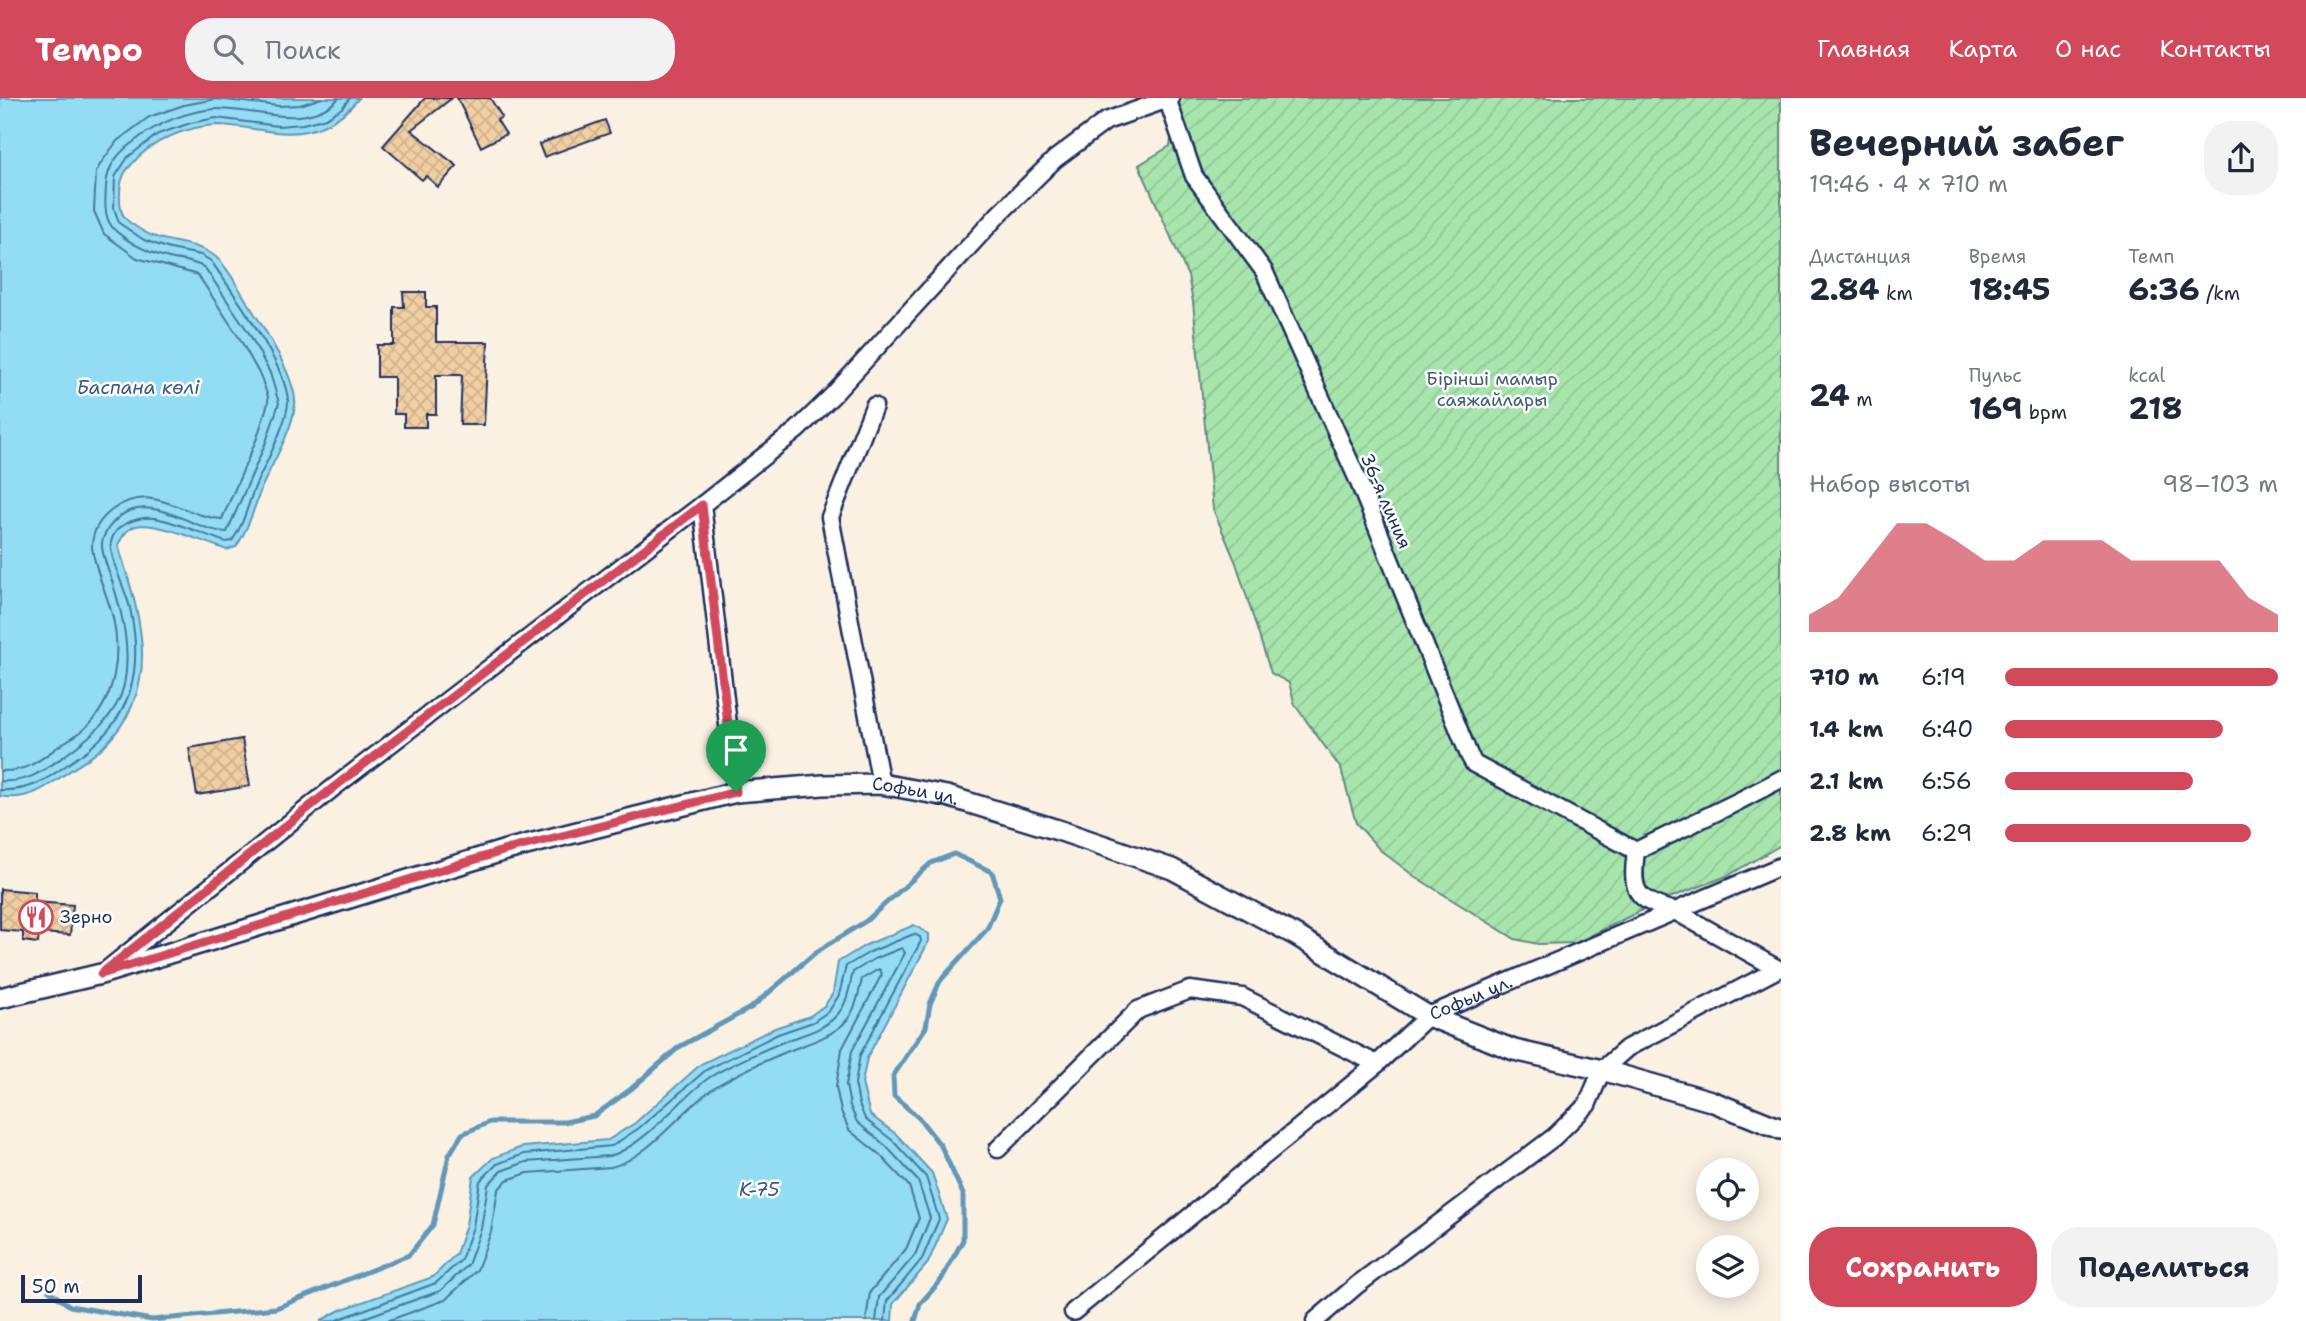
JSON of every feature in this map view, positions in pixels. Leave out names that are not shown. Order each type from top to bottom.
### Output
[{"type":"street","points":[[101,974],[333,788],[797,430],[832,396],[998,215],[1055,159],[1107,121],[1168,99]]},
{"type":"street","name":"36-я линия","points":[[1168,99],[1195,176],[1264,271],[1358,481],[1474,764],[1636,851]]},
{"type":"street","points":[[874,406],[830,516],[881,784]]},
{"type":"street","points":[[702,505],[736,792]]},
{"type":"street","points":[[1315,1321],[1357,1285],[1554,1137],[1587,1105],[1602,1070],[1627,1048],[1778,969],[1675,911],[1642,899],[1634,886],[1633,873],[1636,851],[1781,779]]},
{"type":"street","name":"Софьи ул.","points":[[0,998],[101,974],[506,850],[736,792],[823,785],[881,784],[947,796],[1172,869],[1297,936],[1428,1016],[1781,866]]},
{"type":"street","points":[[998,1149],[1138,1010],[1189,990],[1242,997],[1377,1064]]},
{"type":"street","points":[[1073,1312],[1377,1064],[1428,1016],[1514,1050],[1602,1070],[1711,1101],[1781,1129]]},
{"type":"green space","name":"Бірінші мамыр саяжайлары","points":[[1177,98],[1781,98],[1781,845],[1727,876],[1656,903],[1576,943],[1538,944],[1515,939],[1414,876],[1380,850],[1356,823],[1341,769],[1295,705],[1289,683],[1271,673],[1236,563],[1213,509],[1193,302],[1188,276],[1139,165],[1170,146]]},
{"type":"water","name":"Баспана көлі","points":[[0,98],[359,98],[332,121],[300,132],[217,125],[194,128],[170,136],[149,148],[124,175],[120,204],[128,221],[157,237],[204,250],[217,258],[227,270],[278,354],[291,383],[295,406],[285,438],[236,547],[227,550],[195,538],[145,525],[133,527],[123,536],[118,545],[134,598],[142,650],[141,675],[135,700],[122,724],[95,754],[44,788],[19,797],[0,796]]},
{"type":"water","name":"К-75","points":[[914,925],[929,934],[929,941],[867,1058],[862,1083],[870,1115],[896,1134],[932,1173],[947,1219],[928,1263],[893,1304],[892,1321],[320,1321],[340,1310],[433,1277],[456,1254],[466,1225],[473,1177],[493,1158],[522,1147],[608,1140],[635,1123],[701,1064],[775,1028],[810,1016],[825,1005],[833,993],[838,962],[866,945]]},
{"type":"building","points":[[425,98],[452,98],[411,130],[457,166],[438,187],[426,176],[422,180],[383,146]]},
{"type":"building","points":[[457,98],[490,98],[502,117],[497,120],[506,134],[481,147]]},
{"type":"building","points":[[605,120],[610,133],[544,157],[539,144]]},
{"type":"building","points":[[403,292],[426,292],[426,307],[436,307],[436,342],[488,342],[484,425],[460,425],[462,375],[436,375],[436,414],[426,414],[426,427],[404,427],[404,414],[394,414],[394,377],[377,377],[377,345],[394,345],[394,307],[404,307]]},
{"type":"building","points":[[242,739],[250,786],[197,795],[189,748]]},
{"type":"building","name":"Зерно","points":[[0,889],[35,892],[35,902],[73,905],[70,935],[39,933],[38,943],[23,941],[23,932],[0,930]]},
{"type":"waterway","points":[[49,1291],[70,1306],[152,1320],[276,1308],[409,1255],[433,1225],[449,1155],[462,1134],[490,1122],[565,1122],[594,1116],[631,1089],[679,1047],[752,1007],[816,952],[866,921],[931,863],[954,854],[992,872],[1000,898],[987,929],[940,981],[930,1004],[926,1027],[893,1076],[894,1096],[919,1118],[941,1146],[963,1194],[963,1240],[941,1280],[920,1304],[915,1321]]},
{"type":"place","name":"Зерно","points":[[36,917]]},
{"type":"route","points":[[702,505],[736,792],[506,850],[101,974],[333,788],[702,505]]}]
